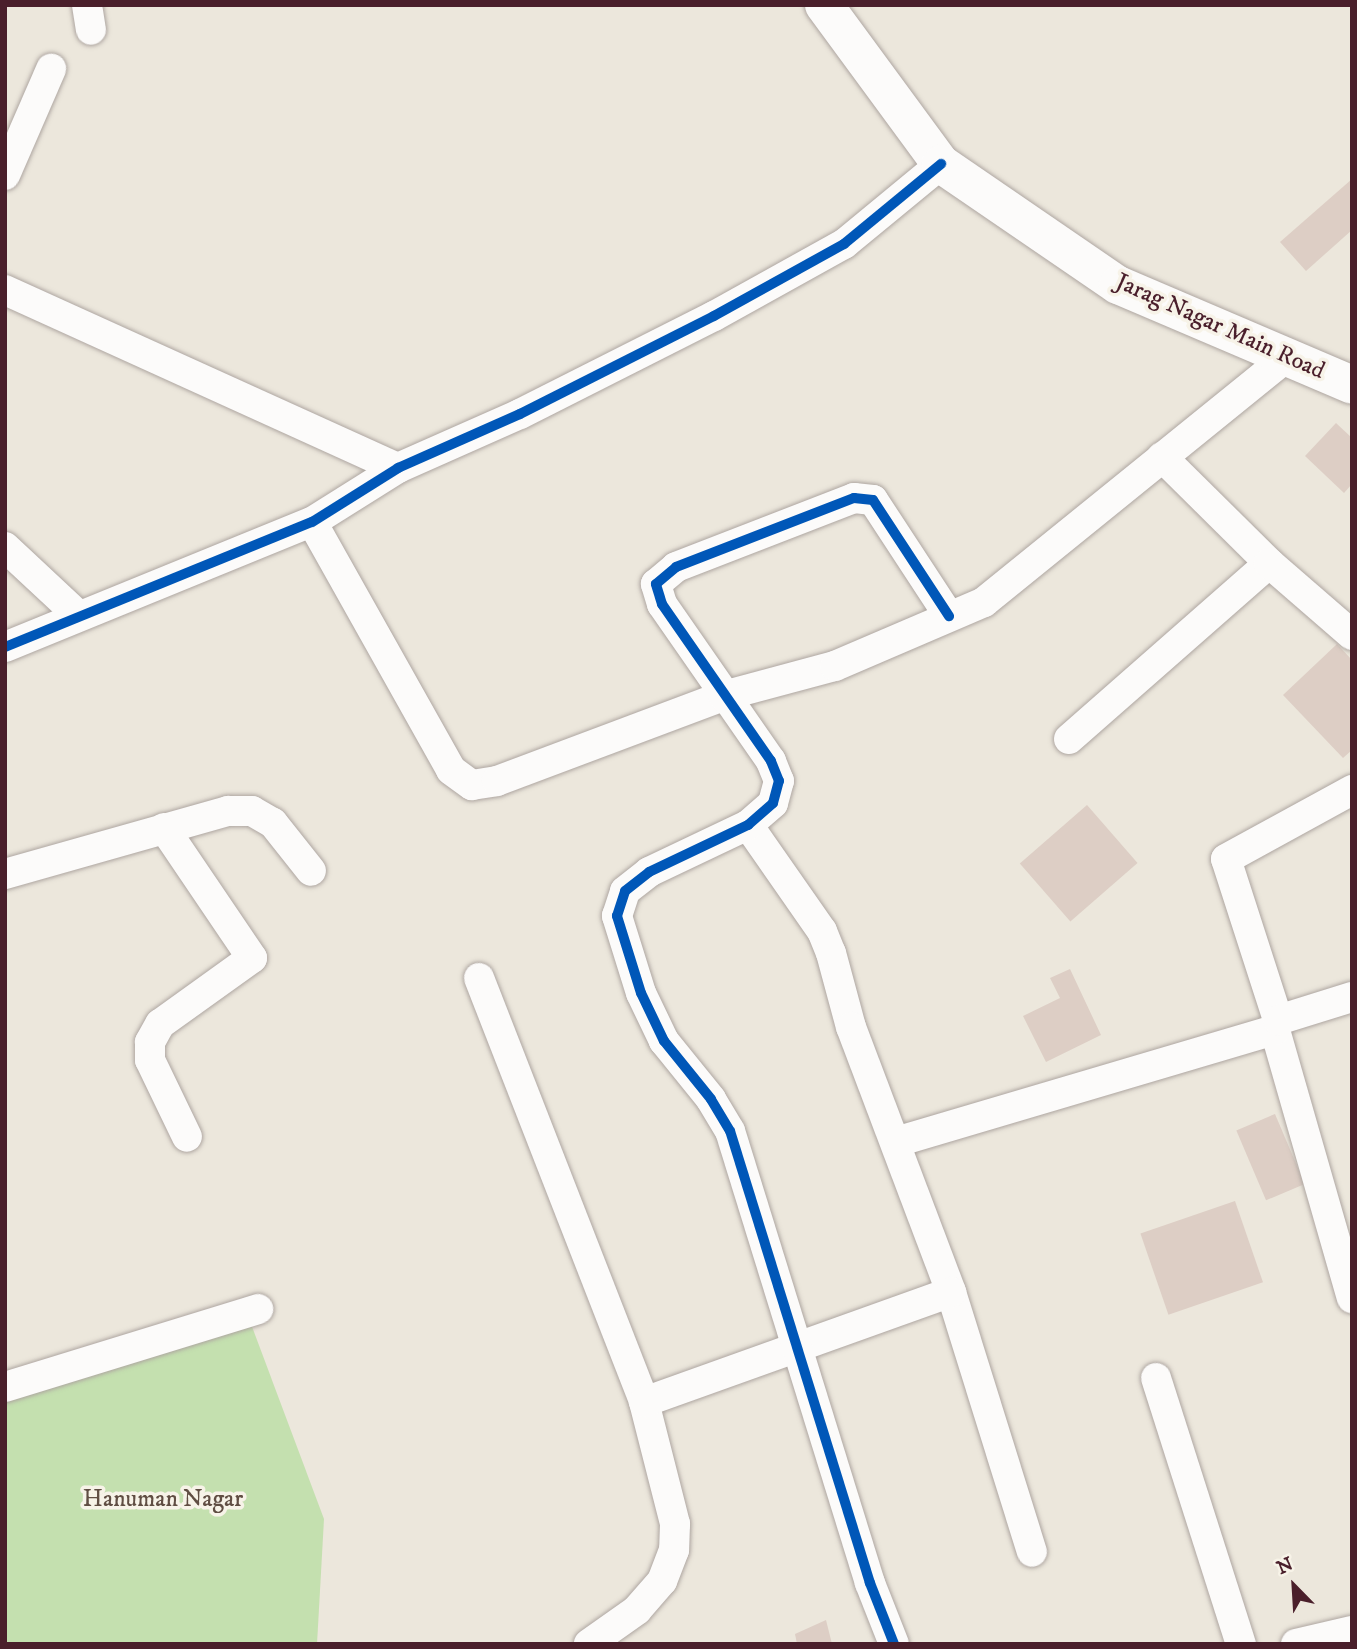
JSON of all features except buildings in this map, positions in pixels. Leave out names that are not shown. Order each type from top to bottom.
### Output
[{"type":"street","name":"Jarag Nagar Main Road","points":[[824,5],[941,164],[1118,285],[1352,385]]},
{"type":"street","points":[[5,175],[51,69]]},
{"type":"street","points":[[5,647],[79,616],[229,560],[312,522],[398,468],[520,414],[844,244],[941,164]]},
{"type":"street","points":[[5,290],[398,468]]},
{"type":"street","points":[[312,522],[452,770],[472,785],[497,781],[723,696],[835,666],[949,617],[1013,582],[1287,357]]},
{"type":"street","points":[[1162,457],[1269,563],[1352,635]]},
{"type":"street","points":[[894,1644],[870,1583],[730,1131],[711,1099],[664,1041],[641,993],[617,916],[625,891],[649,872],[748,825],[773,803],[779,781],[771,761],[723,696],[662,604],[656,583],[676,567],[854,498],[873,500],[949,617]]},
{"type":"street","points":[[5,547],[79,616]]},
{"type":"street","points":[[1069,739],[1269,563]]},
{"type":"street","points":[[1352,790],[1226,859],[1277,1025],[1352,1298]]},
{"type":"street","points":[[5,874],[228,811],[252,811],[273,823],[310,871]]},
{"type":"street","points":[[748,825],[822,931],[851,1027],[951,1292],[1032,1552]]},
{"type":"street","points":[[164,828],[253,958],[160,1024],[150,1042],[150,1060],[187,1137]]},
{"type":"street","points":[[479,978],[644,1402],[675,1524],[674,1550],[662,1581],[637,1609],[589,1644]]},
{"type":"street","points":[[896,1142],[1277,1025],[1352,997]]},
{"type":"street","points":[[644,1402],[951,1292]]},
{"type":"street","points":[[5,1387],[258,1309]]},
{"type":"street","points":[[1156,1378],[1241,1644]]},
{"type":"street","points":[[1296,1644],[1352,1631]]},
{"type":"green space","name":"Hanuman Nagar","points":[[251,1324],[324,1519],[317,1644],[5,1644],[5,1398]]},
{"type":"cycle path","points":[[5,647],[312,522],[398,468],[520,414],[714,316],[844,244],[941,164]]},
{"type":"cycle path","points":[[894,1644],[870,1583],[730,1131],[711,1099],[664,1041],[641,993],[617,916],[625,891],[649,872],[748,825],[773,803],[779,781],[771,761],[662,604],[656,584],[676,567],[854,498],[873,500],[949,616]]}]
